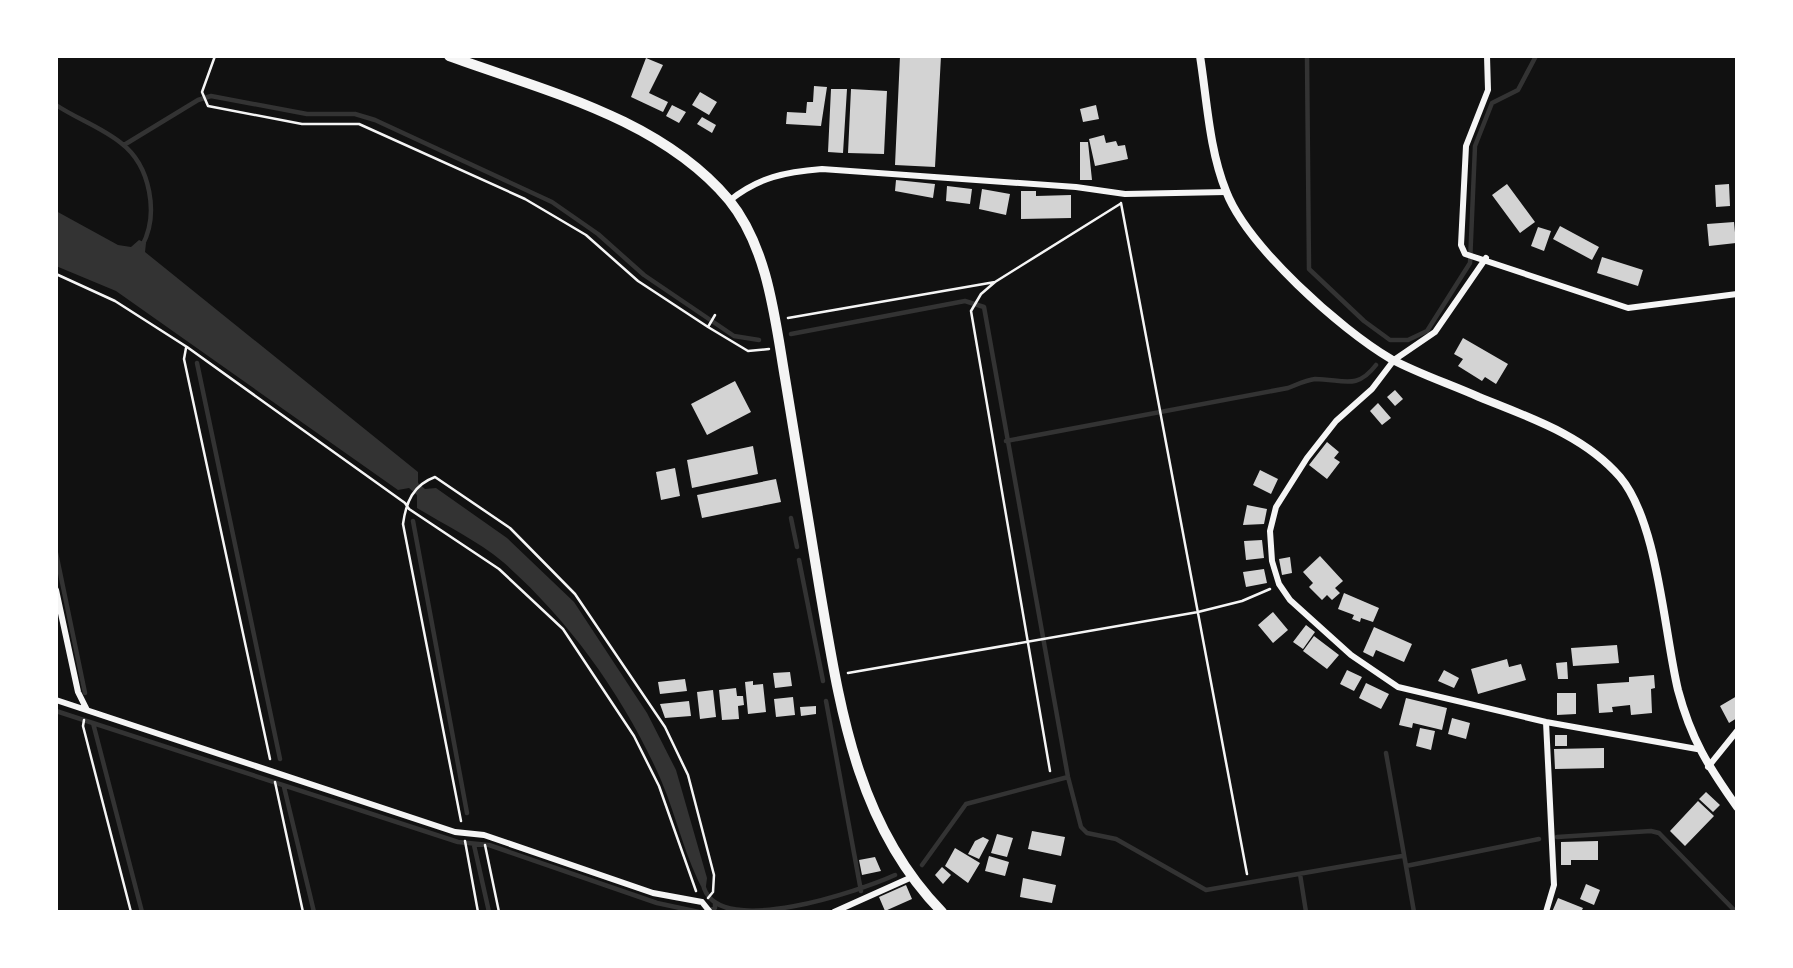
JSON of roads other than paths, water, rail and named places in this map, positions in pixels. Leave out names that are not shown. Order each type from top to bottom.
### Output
[{"type":"highway","points":[[449,56],[629,125],[680,157],[729,201],[747,228],[760,260],[774,321],[843,724],[866,794],[912,877],[942,912]]},
{"type":"street","points":[[1200,56],[1213,145],[1226,192],[1246,224],[1277,262],[1317,302],[1368,344],[1394,360],[1550,427],[1596,454],[1622,479],[1637,508],[1650,547],[1679,691],[1697,749],[1737,807]]},
{"type":"street","points":[[1487,56],[1488,90],[1466,146],[1461,245],[1465,254],[1486,258],[1573,292],[1629,308],[1737,294]]},
{"type":"street","points":[[729,201],[749,185],[781,172],[822,169],[1076,187],[1125,194],[1226,192]]},
{"type":"street","points":[[1486,258],[1435,332],[1394,360],[1372,389],[1336,421],[1307,458],[1276,507],[1270,531],[1272,561],[1279,584],[1290,600],[1351,656],[1398,687],[1546,722],[1697,749]]},
{"type":"street","points":[[56,590],[78,692],[87,710]]},
{"type":"street","points":[[56,700],[465,834],[484,835],[653,893],[706,907]]},
{"type":"street","points":[[1546,722],[1554,885],[1546,912]]},
{"type":"street","points":[[1708,767],[1737,731]]},
{"type":"street","points":[[834,912],[912,877]]},
{"type":"waterway","points":[[1307,56],[1309,269],[1364,321],[1390,340],[1408,340],[1427,331],[1470,263],[1475,146],[1492,103],[1518,90],[1536,56]]},
{"type":"waterway","points":[[124,145],[198,100],[211,96],[307,114],[355,114],[375,120],[552,202],[598,234],[644,275],[734,336],[759,340]]},
{"type":"waterway","points":[[56,105],[113,137],[139,164],[151,206],[147,234],[142,246]]},
{"type":"waterway","points":[[791,334],[965,301],[984,307],[1068,777],[1081,827],[1087,833],[1116,839],[1206,890],[1402,856]]},
{"type":"waterway","points":[[197,363],[280,759]]},
{"type":"waterway","points":[[1006,441],[1288,388],[1315,379],[1355,381],[1369,373],[1376,365]]},
{"type":"waterway","points":[[791,518],[797,547]]},
{"type":"waterway","points":[[413,521],[467,813]]},
{"type":"waterway","points":[[56,553],[85,693]]},
{"type":"waterway","points":[[799,560],[823,681]]},
{"type":"waterway","points":[[826,701],[861,891]]},
{"type":"waterway","points":[[56,711],[458,842],[489,845],[657,903],[699,912]]},
{"type":"waterway","points":[[93,723],[142,912]]},
{"type":"waterway","points":[[1386,753],[1406,866],[1539,839]]},
{"type":"waterway","points":[[922,865],[966,804],[1068,777]]},
{"type":"waterway","points":[[284,787],[314,912]]},
{"type":"waterway","points":[[1557,837],[1651,831],[1659,833],[1736,912]]},
{"type":"waterway","points":[[474,845],[489,912]]},
{"type":"waterway","points":[[1406,866],[1414,912]]},
{"type":"waterway","points":[[1300,874],[1306,912]]},
{"type":"waterway","points":[[704,888],[716,903],[736,910],[763,910],[825,899],[895,875]]},
{"type":"waterway","points":[[706,912],[715,908],[715,902]]}]
